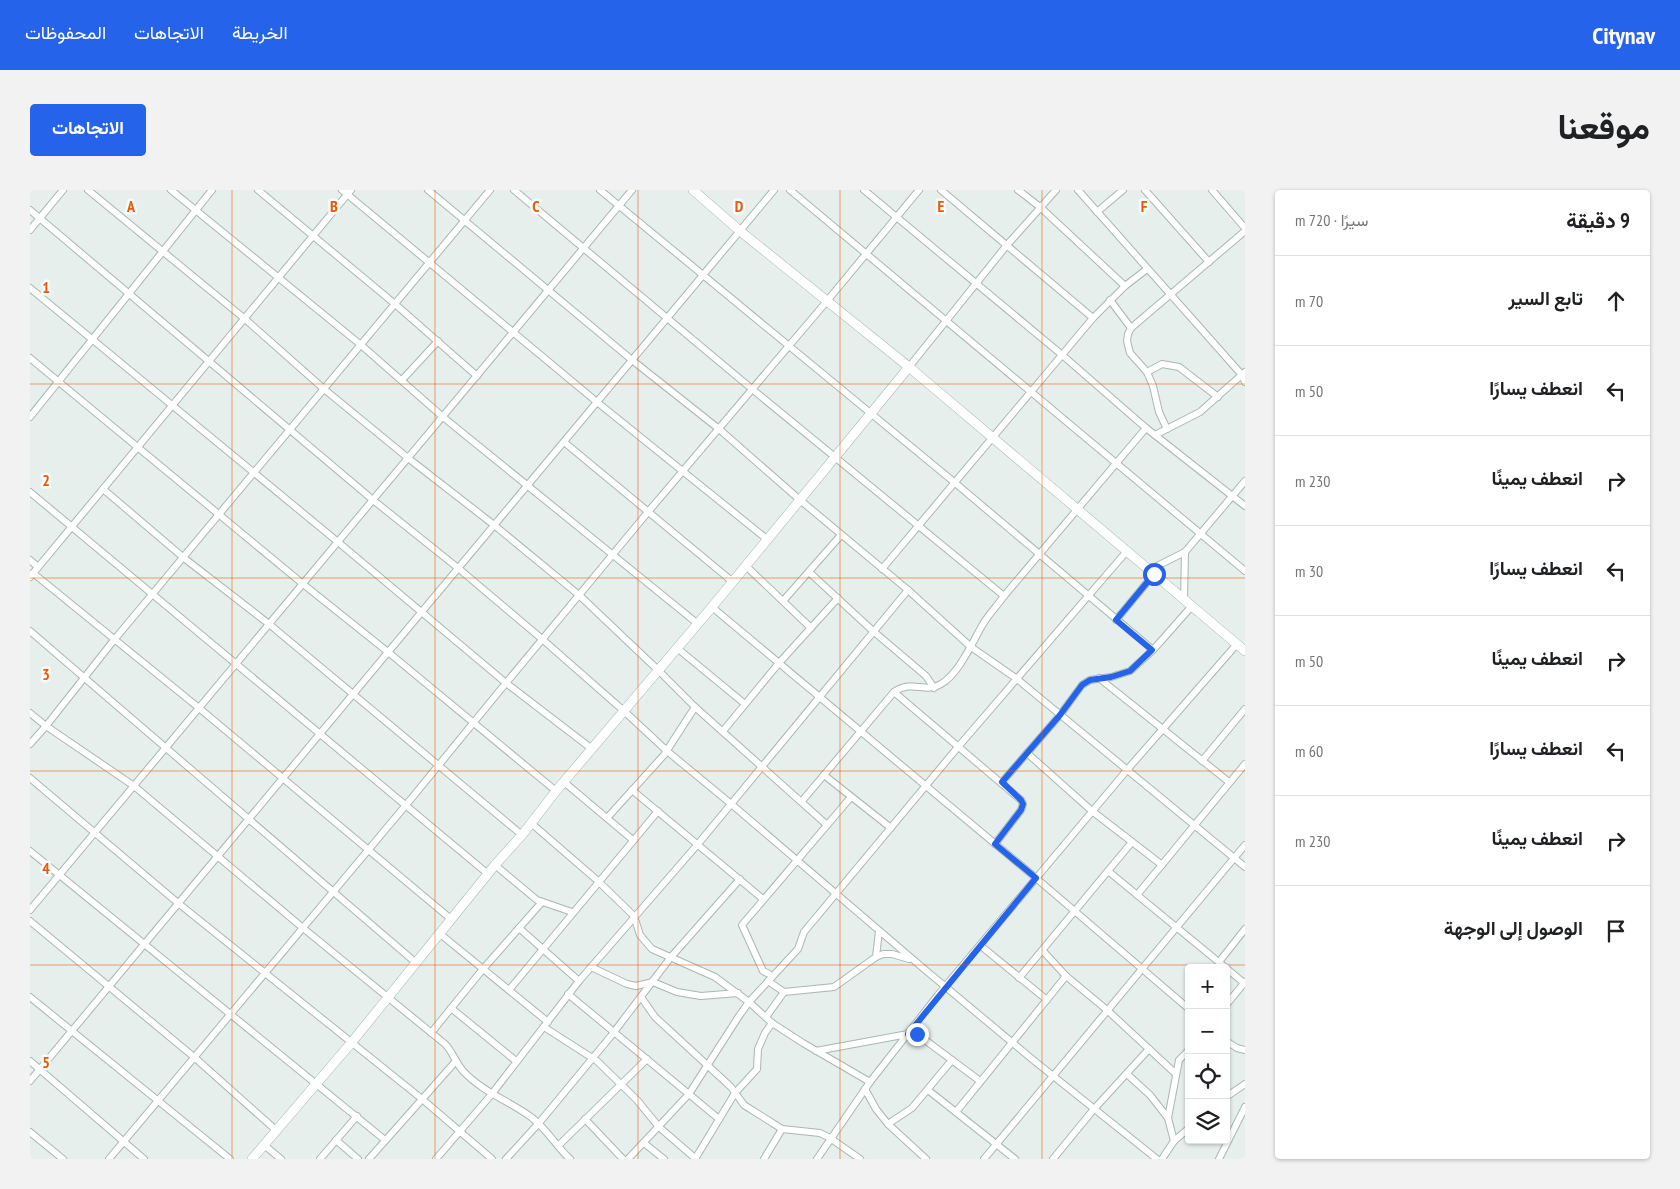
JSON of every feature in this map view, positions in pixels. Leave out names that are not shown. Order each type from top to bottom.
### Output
[{"type":"street","points":[[30,230],[63,190]]},
{"type":"street","points":[[88,190],[245,319],[324,389],[579,595],[696,707],[827,825]]},
{"type":"street","points":[[171,190],[361,345],[443,417],[698,624]]},
{"type":"street","points":[[30,417],[212,190]]},
{"type":"street","points":[[258,190],[396,304],[477,376]]},
{"type":"street","points":[[428,190],[632,360],[719,428],[972,647],[1017,679],[1245,867]]},
{"type":"street","points":[[30,744],[114,640],[490,190]]},
{"type":"street","points":[[514,190],[1004,596]]},
{"type":"street","points":[[600,190],[954,482],[1152,650]]},
{"type":"street","points":[[30,910],[632,190]]},
{"type":"street","points":[[693,190],[740,231],[909,367],[1242,647],[1163,729],[1036,878],[870,1082],[817,1159]]},
{"type":"street","points":[[30,1081],[774,190]]},
{"type":"street","points":[[790,190],[1245,571]]},
{"type":"street","points":[[864,190],[1061,354],[1146,428],[1245,506]]},
{"type":"street","points":[[109,1159],[919,190]]},
{"type":"street","points":[[941,190],[1093,318]]},
{"type":"street","points":[[1018,190],[1040,207],[1125,286]]},
{"type":"street","points":[[252,1159],[352,1042],[439,933],[532,823],[556,791],[768,540],[1007,245],[1056,190]]},
{"type":"street","points":[[1078,190],[1244,376],[1192,417],[1156,435]]},
{"type":"street","points":[[1097,212],[1123,190]]},
{"type":"street","points":[[1145,190],[1208,262]]},
{"type":"street","points":[[1167,429],[1159,412],[1153,386],[1147,372],[1130,352],[1127,342],[1128,334],[1131,328],[1245,229],[1212,190]]},
{"type":"street","points":[[34,572],[278,279],[347,192],[597,402],[768,540]]},
{"type":"street","points":[[30,210],[372,500],[458,568],[542,639],[624,711],[666,751],[730,803],[913,960],[1012,1043],[1157,1159]]},
{"type":"street","points":[[882,569],[1061,354],[1110,300],[1147,269]]},
{"type":"street","points":[[30,288],[506,683],[592,749]]},
{"type":"street","points":[[1110,300],[1131,328]]},
{"type":"street","points":[[402,380],[438,341]]},
{"type":"street","points":[[30,358],[302,584],[388,652],[556,791]]},
{"type":"street","points":[[1147,372],[1162,364],[1179,367],[1186,370],[1218,397]]},
{"type":"street","points":[[802,801],[894,692],[909,686],[934,688],[946,681],[972,647],[984,622],[1004,596],[1146,428]]},
{"type":"street","points":[[564,442],[733,582]]},
{"type":"street","points":[[1116,620],[1151,572],[1185,552],[1232,494],[1245,481]]},
{"type":"street","points":[[103,489],[184,558],[269,624],[522,835]]},
{"type":"street","points":[[30,492],[488,874]]},
{"type":"street","points":[[783,601],[841,535]]},
{"type":"street","points":[[628,1159],[689,1094],[749,1002],[769,977],[798,949],[804,932],[958,746],[1127,551]]},
{"type":"street","points":[[1184,599],[1185,552]]},
{"type":"street","points":[[30,560],[34,572],[451,919]]},
{"type":"street","points":[[746,566],[811,628]]},
{"type":"street","points":[[809,572],[873,631],[926,676],[934,688]]},
{"type":"street","points":[[436,1159],[491,1095],[579,980],[698,844],[908,590]]},
{"type":"street","points":[[723,731],[779,663],[838,598]]},
{"type":"street","points":[[1002,782],[1060,715],[1082,685],[1090,680],[1111,677],[1130,671],[1192,606]]},
{"type":"street","points":[[712,607],[1036,878],[1185,1006]]},
{"type":"street","points":[[30,631],[416,962]]},
{"type":"street","points":[[677,648],[745,704]]},
{"type":"street","points":[[1099,678],[1229,782]]},
{"type":"street","points":[[894,692],[1021,800],[1023,804],[1021,810],[995,844]]},
{"type":"street","points":[[607,818],[666,751],[696,707]]},
{"type":"street","points":[[1202,761],[1245,709]]},
{"type":"street","points":[[30,712],[46,726],[134,786],[432,1033],[449,1049],[464,1073],[491,1095],[519,1109],[539,1123],[570,1159]]},
{"type":"street","points":[[1238,717],[1245,723]]},
{"type":"street","points":[[1027,753],[1092,811],[1162,865]]},
{"type":"street","points":[[1137,895],[1245,764]]},
{"type":"street","points":[[824,775],[891,828]]},
{"type":"street","points":[[30,778],[178,903],[422,1099],[492,1159]]},
{"type":"street","points":[[564,782],[633,840]]},
{"type":"street","points":[[632,790],[763,899]]},
{"type":"street","points":[[851,797],[742,924],[763,970],[774,986],[784,992],[834,987],[876,956],[883,954],[892,954],[913,960]]},
{"type":"street","points":[[509,990],[658,811]]},
{"type":"street","points":[[532,823],[634,916],[640,935],[647,945],[715,977],[738,993],[772,1023],[870,1082]]},
{"type":"street","points":[[1019,978],[1132,842]]},
{"type":"street","points":[[984,1159],[1245,845]]},
{"type":"street","points":[[30,851],[385,1140]]},
{"type":"street","points":[[495,865],[537,900],[572,912]]},
{"type":"street","points":[[1108,871],[1221,964]]},
{"type":"street","points":[[506,1159],[539,1123],[614,1033],[671,957],[740,879]]},
{"type":"street","points":[[432,1033],[483,969],[542,902]]},
{"type":"street","points":[[30,921],[194,1057],[277,1131]]},
{"type":"street","points":[[519,928],[579,980]]},
{"type":"street","points":[[876,956],[879,931]]},
{"type":"street","points":[[439,933],[509,990],[546,1024],[593,1058],[621,1083],[660,1127],[695,1159],[735,1093],[757,1069],[758,1049],[772,1023]]},
{"type":"street","points":[[1219,962],[1244,934]]},
{"type":"street","points":[[981,946],[1047,1000]]},
{"type":"street","points":[[1043,951],[1066,976],[1107,1010],[1176,1074]]},
{"type":"street","points":[[591,967],[628,984],[641,986],[653,982],[678,992],[701,996],[738,993]]},
{"type":"street","points":[[1230,971],[1244,982],[1230,1000]]},
{"type":"street","points":[[956,1112],[1066,976]]},
{"type":"street","points":[[766,1017],[784,992]]},
{"type":"street","points":[[568,994],[719,1119]]},
{"type":"street","points":[[30,997],[230,1159]]},
{"type":"street","points":[[641,997],[655,1017],[731,1087],[744,1105],[782,1129],[820,1133],[860,1159]]},
{"type":"street","points":[[451,1008],[516,1062]]},
{"type":"street","points":[[816,1051],[917,1034],[980,1081]]},
{"type":"street","points":[[1230,1043],[1237,1048],[1245,1050]]},
{"type":"street","points":[[1053,1159],[1094,1109],[1149,1049]]},
{"type":"street","points":[[1168,1118],[1179,1060],[1185,1054]]},
{"type":"street","points":[[558,1146],[646,1059]]},
{"type":"street","points":[[888,1124],[912,1108],[952,1060]]},
{"type":"street","points":[[30,1061],[144,1159]]},
{"type":"street","points":[[369,1159],[456,1061]]},
{"type":"street","points":[[1127,1074],[1150,1095],[1168,1118],[1174,1141]]},
{"type":"street","points":[[1230,1094],[1245,1084]]},
{"type":"street","points":[[865,1089],[876,1109],[888,1124],[926,1159]]},
{"type":"street","points":[[928,1090],[1015,1159]]},
{"type":"street","points":[[1219,1159],[1245,1107]]},
{"type":"street","points":[[320,1159],[357,1116]]},
{"type":"street","points":[[585,1119],[623,1159]]},
{"type":"street","points":[[764,1159],[782,1129]]},
{"type":"street","points":[[1162,1159],[1174,1141],[1185,1131]]},
{"type":"street","points":[[30,1132],[63,1159]]},
{"type":"street","points":[[336,1140],[358,1159]]},
{"type":"street","points":[[644,1143],[664,1159]]},
{"type":"street","points":[[264,1145],[281,1159]]},
{"type":"route","points":[[917,1034],[908,1034],[938,995],[981,946],[1036,878],[995,844],[1021,810],[1023,804],[1002,782],[1060,715],[1082,685],[1090,680],[1123,675],[1130,671],[1152,650],[1116,620],[1154,574]]}]
